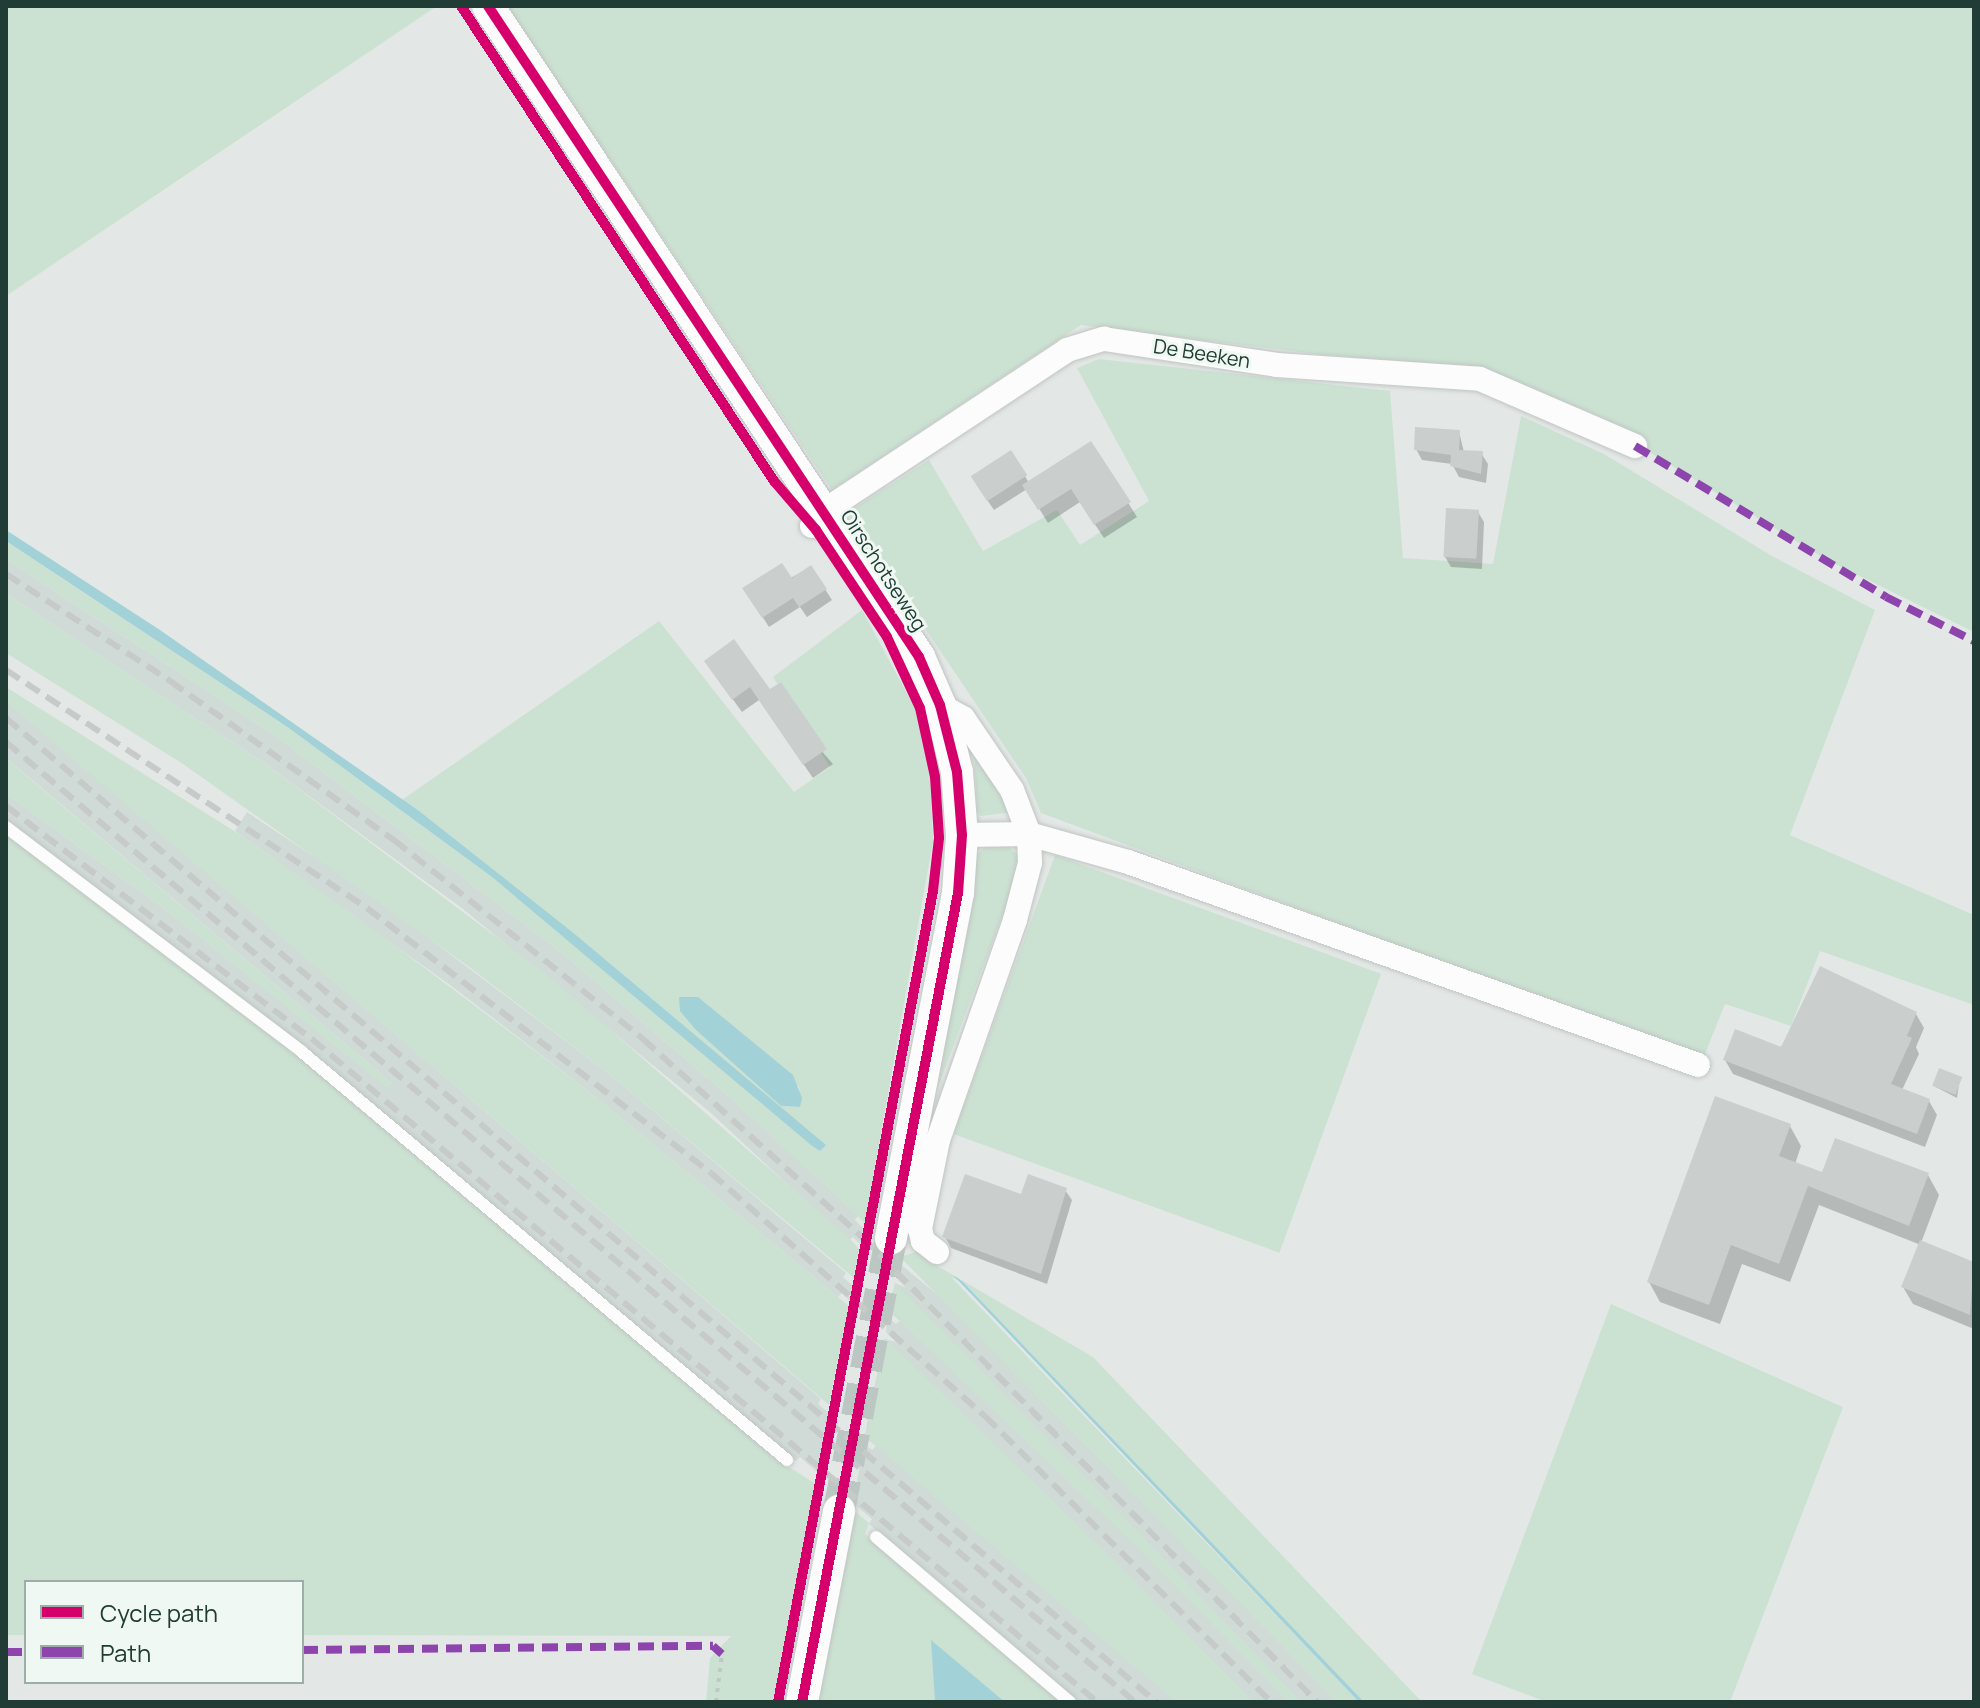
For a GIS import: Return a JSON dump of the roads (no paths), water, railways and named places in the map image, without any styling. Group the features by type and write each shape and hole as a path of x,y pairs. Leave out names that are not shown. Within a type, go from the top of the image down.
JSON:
{"street":[{"name":"Oirschotseweg","path":"488,6 818,519 919,657 940,705 957,772 962,835 958,893 891,1239"},
{"name":"De Beeken","path":"818,519 1067,350 1104,339 1277,365 1480,379 1635,446"},
{"path":"937,1252 921,1235 932,1167 950,1099 1021,901 1030,863 1029,834 1012,790 963,718 940,705"},
{"path":"962,835 1029,834 1128,862 1698,1065"},
{"path":"802,1702 839,1511"}],"lane":[{"path":"6,827 302,1052 787,1460"},
{"path":"876,1537 1070,1702"}],"water":[{"path":"6,530 160,630 419,811 576,935 826,1145 820,1151 811,1145 492,877 286,726 6,541"},
{"path":"679,997 698,997 793,1075 802,1098 800,1107 781,1106 696,1030 680,1011"},
{"path":"953,1275 963,1282 1364,1702 1359,1702"},
{"path":"931,1640 1005,1702 935,1702"}],"tunnel":[{"path":"839,1511 891,1239"}],"railway":[{"path":"6,574 170,681 394,840 643,1039 862,1237 1317,1702"},
{"path":"6,670 367,908 711,1173 985,1416 1271,1702"},
{"path":"6,718 1156,1702"},
{"path":"6,742 1135,1702"},
{"path":"6,806 312,1039 1097,1702"}]}
